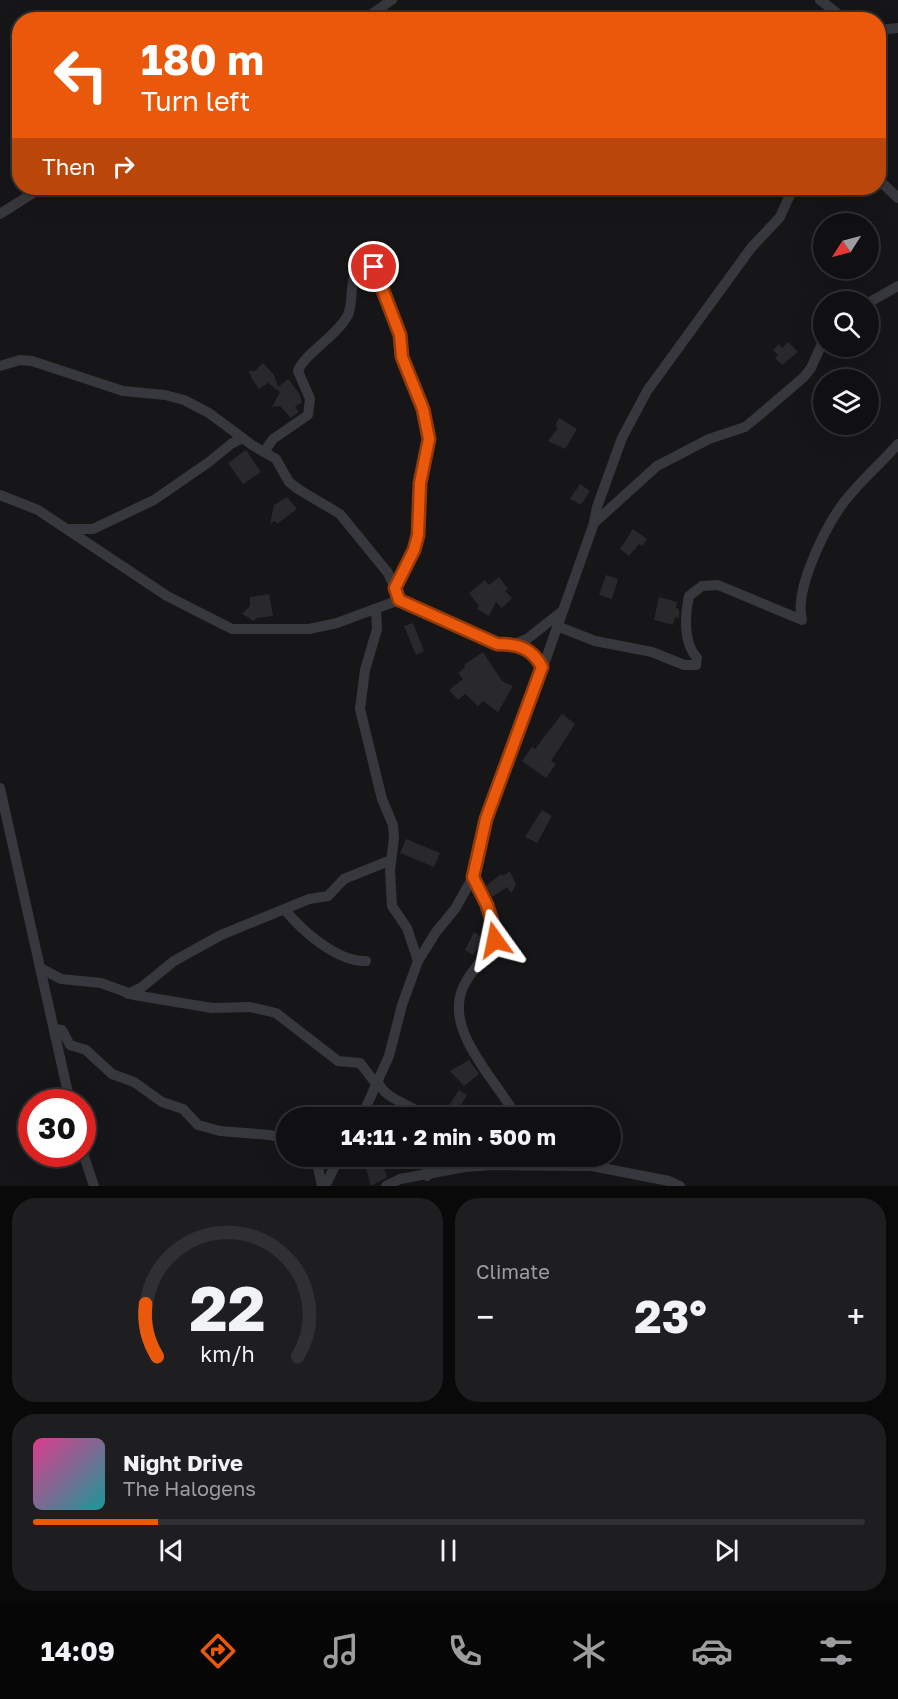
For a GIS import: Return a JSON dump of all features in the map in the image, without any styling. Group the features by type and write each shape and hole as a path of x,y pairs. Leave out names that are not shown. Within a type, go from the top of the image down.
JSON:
{"street":[{"path":"375,12 392,0"},
{"path":"820,0 836,12"},
{"path":"886,187 898,198"},
{"path":"0,214 30,195"},
{"path":"366,1107 390,1056 402,1005 418,961 472,891 486,819 594,523 597,507 622,438 647,391 751,248 780,217 790,195"},
{"path":"264,452 273,439 308,415 310,399 298,371 301,363 321,347 345,320 353,299 352,278 357,270 365,265 374,267 398,326 402,357 423,409 429,439 420,483 418,535 414,550 395,588"},
{"path":"879,297 898,286"},
{"path":"594,523 657,466 709,439 745,427 804,377 816,357"},
{"path":"0,366 20,360 32,361 123,392 165,395 184,400 209,412 242,438 276,459 289,482 340,514 388,573 399,600"},
{"path":"65,528 93,529 154,500 242,438"},
{"path":"557,626 594,641 652,652 684,664 696,665 697,658 692,653 686,630 686,606 688,596 702,586 718,585 734,590 747,599 802,620 799,610 802,591 838,510 870,472 898,444"},
{"path":"0,495 38,510 167,596 232,629 309,628 337,623 399,600 497,644 514,644 527,639 562,611"},
{"path":"376,609 377,629 365,670 360,709 382,799 393,825 392,906 407,927 418,961"},
{"path":"514,644 536,656 542,667"},
{"path":"0,788 67,1089"},
{"path":"128,994 201,946 309,899 328,896 344,879 391,860"},
{"path":"472,891 487,905 496,936 468,976 460,993 462,1024 480,1066 506,1096 512,1107"},
{"path":"285,910 297,925 331,948 337,956 354,961 366,961"},
{"path":"42,969 61,979 101,983 128,994 212,1008 265,1009 276,1013 338,1061 360,1063 385,1094 411,1107"},
{"path":"46,990 61,979"},
{"path":"54,1029 62,1030 69,1045 86,1050 112,1074 134,1082 162,1102 183,1109 198,1125 220,1131 276,1136"},
{"path":"371,1098 385,1094"},
{"path":"88,1167 94,1186"},
{"path":"318,1167 323,1186"},
{"path":"323,1186 333,1167"},
{"path":"426,1176 427,1167"},
{"path":"386,1186 399,1179 426,1176 465,1167"},
{"path":"596,1167 669,1181 680,1186"}],"building":[{"path":"788,342 798,352 782,365 775,358 778,355 773,350 779,344 782,348"},
{"path":"263,363 274,375 278,387 288,379 299,393 302,402 295,407 299,412 291,418 280,406 272,407 280,392 268,383 259,389 252,379 249,371 255,371"},
{"path":"559,418 577,429 565,449 548,441 558,428 555,426"},
{"path":"246,450 261,472 243,484 228,463"},
{"path":"580,484 590,491 581,505 570,499"},
{"path":"287,497 297,509 277,524 275,521 270,524 274,505"},
{"path":"633,529 647,539 642,546 639,544 629,556 620,549"},
{"path":"606,575 618,579 612,599 599,595"},
{"path":"499,577 508,589 505,591 512,598 502,608 496,602 489,616 477,609 479,606 469,593 485,580 489,585"},
{"path":"269,594 273,616 256,618 254,621 242,614 250,606 250,597"},
{"path":"659,597 677,602 679,618 675,617 673,625 654,620"},
{"path":"413,623 424,651 416,655 404,626"},
{"path":"483,652 502,681 513,686 498,712 483,701 478,706 465,694 458,700 449,690 463,679 458,673 465,667 464,665"},
{"path":"562,714 575,724 551,761 556,764 546,778 522,761 532,747 535,749"},
{"path":"542,810 552,816 537,843 525,837"},
{"path":"406,839 440,853 434,867 400,853"},
{"path":"510,871 516,885 511,893 507,887 492,897 486,886 501,874 503,876"},
{"path":"474,932 484,939 473,955 465,950"},
{"path":"469,1060 479,1074 464,1086 450,1071"},
{"path":"459,1090 467,1095 460,1107 448,1107"},
{"path":"366,1167 384,1167 387,1177 371,1186"}],"route":[{"path":"374,267 389,300 400,335 402,357 411,386 423,409 429,439 420,483 421,506 418,535 414,550 395,588 399,600 497,644 514,644 526,648 536,656 542,667 486,819 473,877 478,892 483,896 487,905 495,931 495,940"}]}
